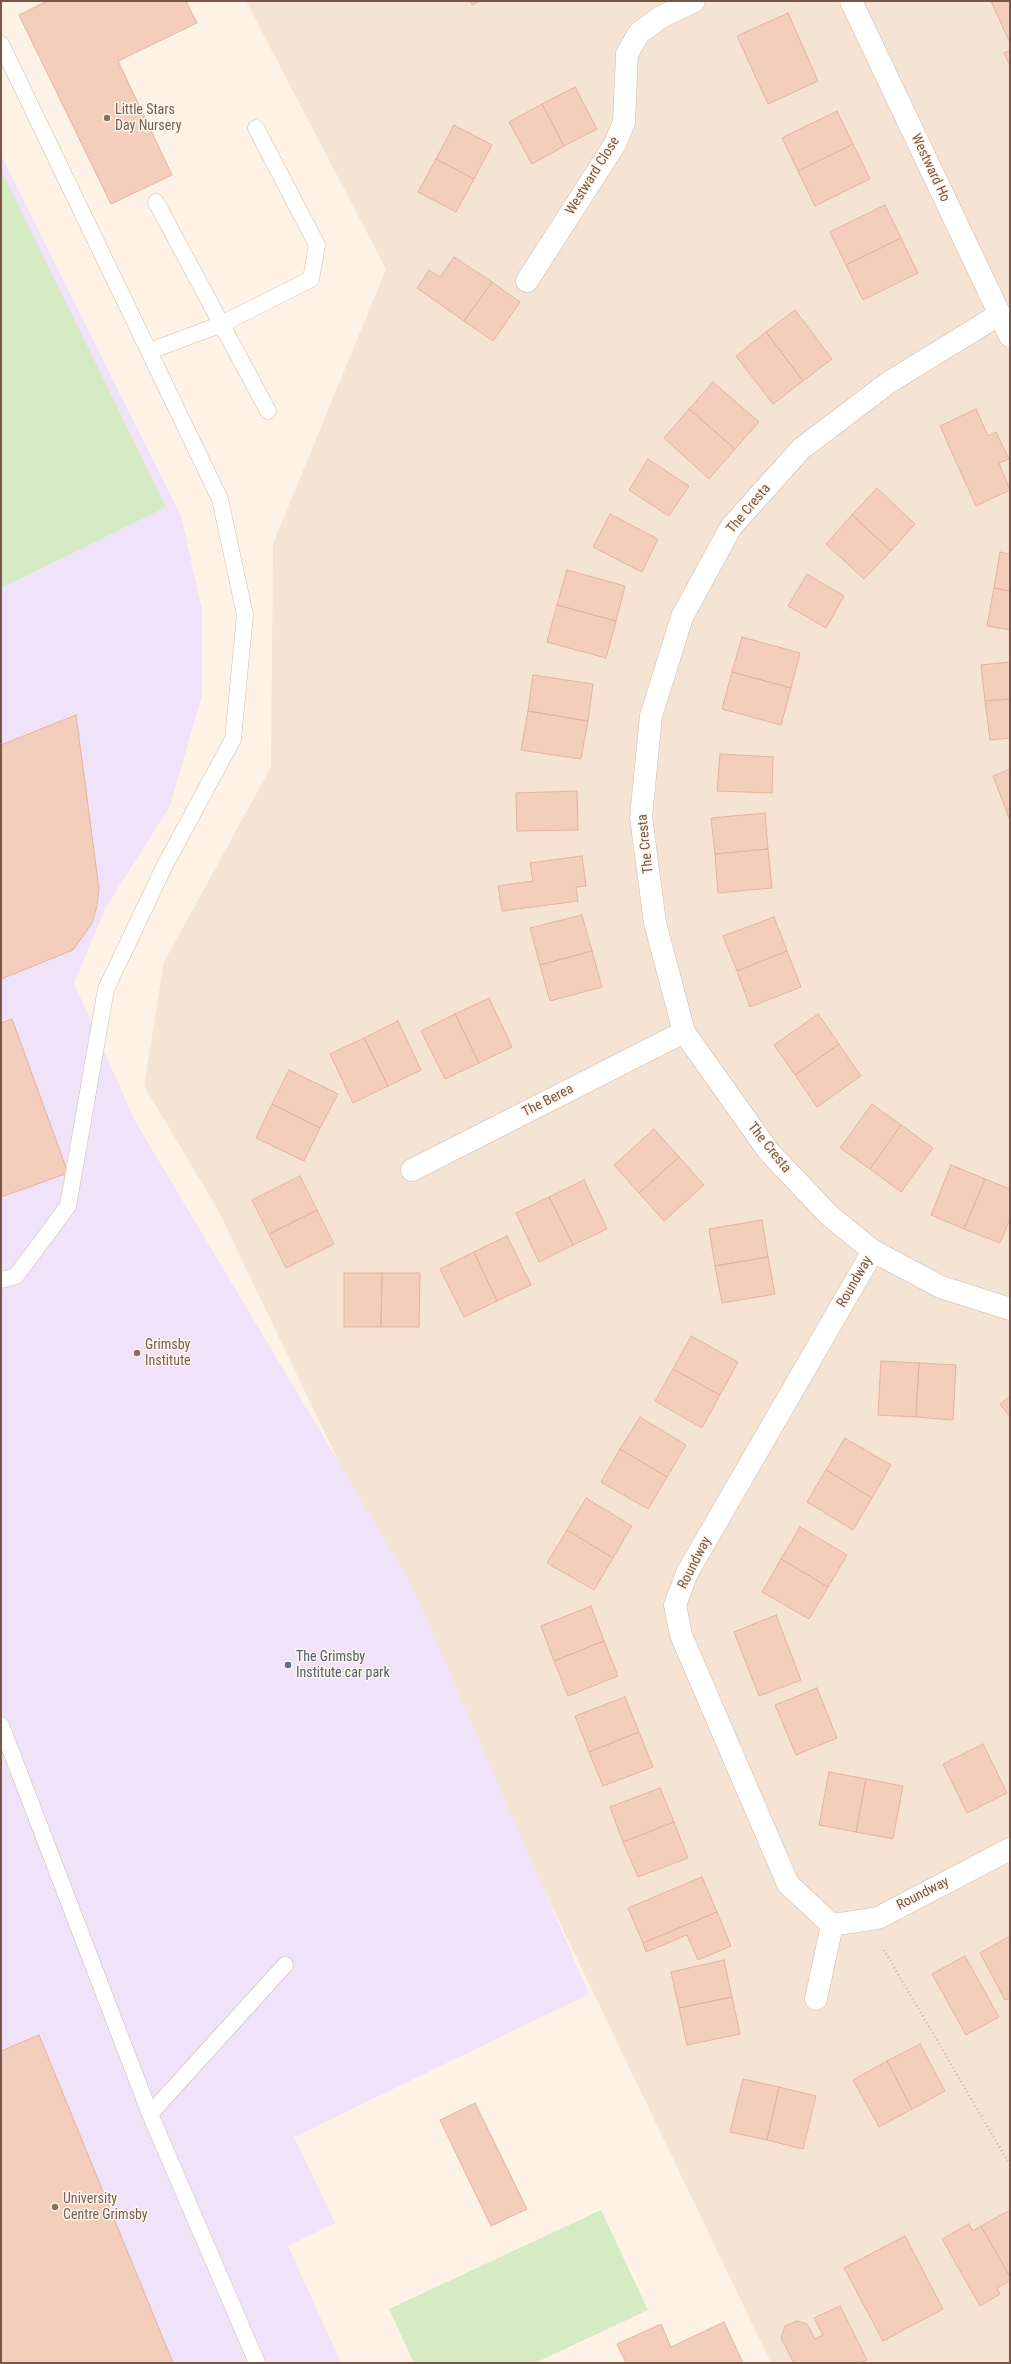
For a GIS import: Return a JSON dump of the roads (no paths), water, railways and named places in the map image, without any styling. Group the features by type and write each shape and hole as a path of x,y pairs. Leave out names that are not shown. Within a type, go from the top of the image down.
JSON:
{"street":[{"name":"Westward Close","path":"527,281 615,144 624,122 627,54 639,32 661,17 694,1"},
{"name":"Westward Ho","path":"851,1 1010,336"},
{"name":"The Cresta","path":"1000,314 888,383 801,449 731,527 682,617 651,716 641,817 655,924 684,1032 769,1152 830,1216 873,1250 941,1287 1010,1309"},
{"name":"The Berea","path":"412,1170 684,1032"},
{"name":"Roundway","path":"873,1250 687,1573 675,1605 681,1635 788,1884 832,1925 878,1918 1010,1849"},
{"path":"816,1999 832,1925"}],"lane":[{"path":"1,44 220,499 245,616 233,739 165,865 106,989 68,1206 16,1276 1,1280"},
{"path":"150,351 222,324 311,279 317,245 256,128"},
{"path":"156,202 268,411"},
{"path":"1,1725 150,2114 256,2363"},
{"path":"150,2114 285,1965"}],"place":[{"name":"Little Stars Day Nursery","path":"107,118"},
{"name":"Grimsby Institute","path":"137,1353"},
{"name":"The Grimsby Institute car park","path":"288,1665"},
{"name":"University Centre Grimsby","path":"55,2207"}]}
